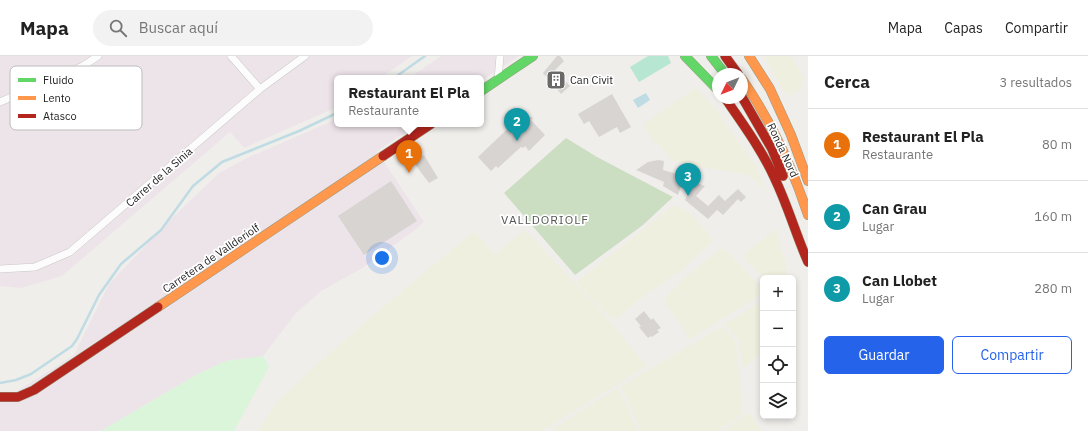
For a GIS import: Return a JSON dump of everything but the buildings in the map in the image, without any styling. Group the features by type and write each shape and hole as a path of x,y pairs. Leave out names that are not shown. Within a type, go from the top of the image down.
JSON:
{"main road":[{"path":"484,89 533,56"},
{"path":"685,56 712,84"},
{"path":"711,56 720,68"},
{"path":"725,56 734,68"},
{"path":"749,56 770,89 791,135 808,181"},
{"name":"Ronda Nord","path":"748,88 767,118 785,152 808,215"},
{"path":"729,104 771,168 808,262"},
{"name":"Ronda Nord","path":"746,104 772,149 790,193 803,234 808,262"},
{"name":"Carretera de Vallderiolf","path":"0,397 18,397 34,390 427,127"}],"street":[{"path":"83,66 98,56"},
{"path":"231,56 260,89"},
{"name":"Carrer de la Sinia","path":"0,269 35,267 70,252 260,89 305,56"},
{"path":"498,80 500,56"},
{"path":"0,102 10,98"}],"shaded area":[{"path":"0,56 412,56 384,75 334,75 334,108 244,148 230,132 62,276 21,288 0,286"},
{"path":"441,56 519,56 484,79 484,75 413,75"},
{"path":"334,120 334,127 413,127 377,151 424,222 361,269 321,291 296,313 263,356 226,361 196,375 101,431 0,431 0,402 74,355 109,284 168,222 219,173 247,158"}],"green space":[{"path":"648,56 668,56 671,63 639,82 630,67"},
{"path":"764,56 791,56 804,78 800,90 789,96 783,90"},
{"path":"696,88 716,109 725,124 754,163 767,193 756,181 745,174 673,161 659,145 654,143 644,127 647,121"},
{"path":"566,138 597,157 673,197 643,225 575,275 504,193"},
{"path":"675,205 688,212 699,222 713,241 682,270 646,294 621,315 615,319 611,318 576,282"},
{"path":"776,229 786,264 787,275 761,275 745,260 744,257 745,253"},
{"path":"525,230 593,302 647,366 542,431 258,431 275,404 313,368 474,231 495,254"},
{"path":"720,249 724,249 760,286 760,294 755,299 690,340 665,302 666,297 682,280"},
{"path":"760,302 760,355 742,368 739,341 731,330 723,325"},
{"path":"721,327 729,333 736,343 742,402 741,414 717,431 641,431 621,386"},
{"path":"263,356 269,367 234,431 101,431 196,375 226,361"},
{"path":"618,388 638,431 550,431 590,405"},
{"path":"749,412 761,431 724,431"}],"water":[{"path":"646,93 650,100 638,108 633,100"}],"waterway":[{"path":"398,75 425,56"},
{"path":"0,383 16,380 31,374 72,346 99,295 121,264 161,230 193,186 222,162 299,131 334,114"}],"traffic: fast":[{"path":"484,89 533,56"},
{"path":"685,56 712,84"},
{"path":"711,56 720,68"}],"traffic: slow":[{"path":"749,56 770,89 791,135 808,181"},
{"path":"748,88 780,144 808,215"},
{"path":"158,307 383,156"}],"traffic: jam":[{"path":"725,56 734,68"},
{"path":"729,104 752,137 770,168 780,189 808,262"},
{"path":"746,104 772,149 783,176"},
{"path":"383,156 426,127"},
{"path":"0,397 18,397 34,390 158,307"}],"place":[{"name":"Can Civit","path":"556,80"},
{"name":"Can Grau","path":"517,141"},
{"name":"Restaurant El Pla","path":"409,173"},
{"name":"Can Llobet","path":"688,196"}],"district":[{"name":"VALLDORIOLF","path":"545,220"}]}
